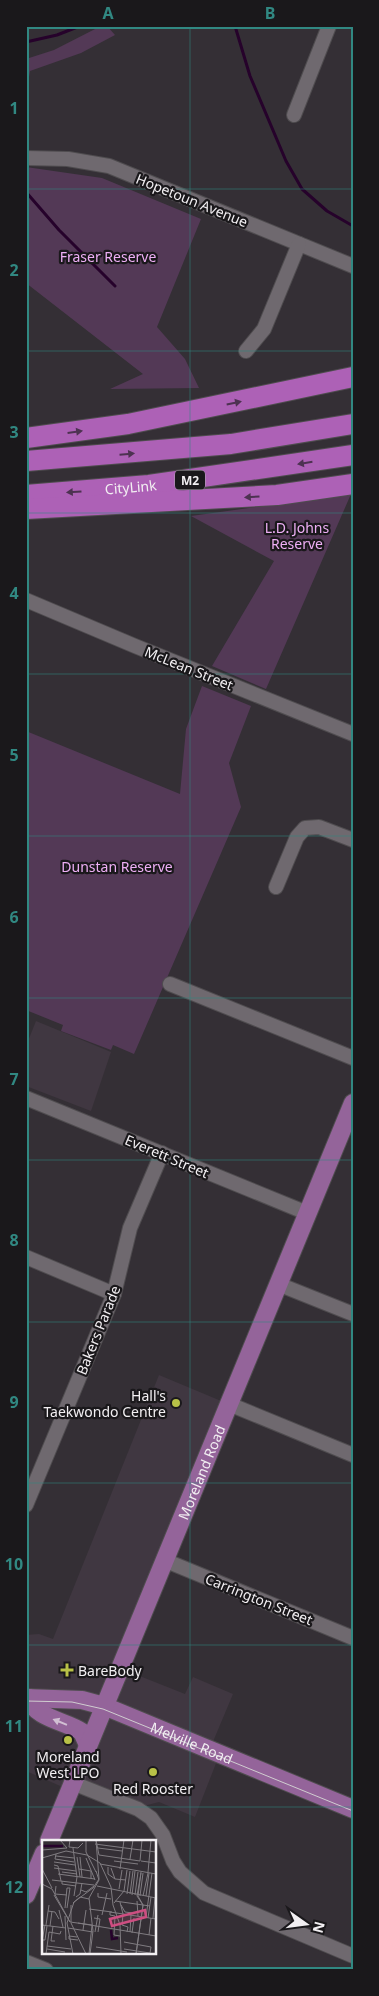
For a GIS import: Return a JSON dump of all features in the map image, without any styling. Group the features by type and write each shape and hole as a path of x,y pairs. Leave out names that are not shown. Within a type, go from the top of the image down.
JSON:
{"highway":[{"path":"26,438 128,424 353,377"},
{"path":"26,461 58,460 231,444 353,424"},
{"name":"CityLink","path":"26,495 149,485 353,455"},
{"path":"26,509 267,496 353,484"}],"main road":[{"name":"Moreland Road","path":"49,1840 353,1103"},
{"name":"Melville Road","path":"28,1698 82,1700 104,1706 353,1809"},
{"path":"28,1698 46,1716 82,1732 88,1745"},
{"path":"26,1895 42,1858"}],"street":[{"path":"294,115 329,26"},
{"name":"Hopetoun Avenue","path":"26,158 68,159 109,166 353,266"},
{"path":"246,351 264,330 299,244"},
{"name":"McLean Street","path":"26,600 134,646 353,734"},
{"path":"276,887 297,837 305,828 319,826 353,840"},
{"path":"170,984 353,1058"},
{"name":"Everett Street","path":"26,1098 307,1213"},
{"name":"Bakers Parade","path":"26,1505 114,1294 130,1228 162,1153"},
{"path":"26,1257 114,1294"},
{"path":"278,1284 353,1314"},
{"path":"229,1404 353,1455"},
{"name":"Carrington Street","path":"164,1560 353,1638"},
{"path":"73,1783 138,1810 152,1818 163,1835 173,1861 180,1872 204,1893 353,1956"},
{"path":"26,1962 46,1970"}],"shaded area":[{"path":"36,1021 111,1052 91,1111 26,1086 26,1046"},
{"path":"159,1375 226,1403 117,1667 185,1694 193,1677 233,1694 212,1744 222,1748 195,1817 159,1802 132,1809 90,1792 74,1792 26,1771 26,1635 39,1634 53,1639"}],"green space":[{"path":"101,26 107,26 115,35 81,53 30,71 26,95 26,59 54,50"},
{"name":"Fraser Reserve","path":"26,167 102,178 201,219 157,327 185,359 199,388 110,389 143,374 26,283"},
{"name":"L.D. Johns Reserve","path":"351,494 266,689 212,666 274,561 191,516"},
{"name":"Dunstan Reserve","path":"202,686 251,706 229,763 241,807 134,1054 113,1045 111,1050 61,1031 63,1025 26,1010 26,731 180,794 186,729"}],"waterway":[{"path":"26,42 57,35 80,26"},
{"path":"235,26 250,76 286,161 302,189 327,211 353,226"},
{"path":"26,192 59,230 115,286"}],"tram line":[{"path":"26,1701 72,1702 103,1709 353,1811"}],"place":[{"name":"Hall's Taekwondo Centre","path":"176,1403"},
{"name":"BareBody","path":"67,1670"},
{"name":"Moreland West LPO","path":"68,1740"},
{"name":"Red Rooster","path":"153,1772"}]}
